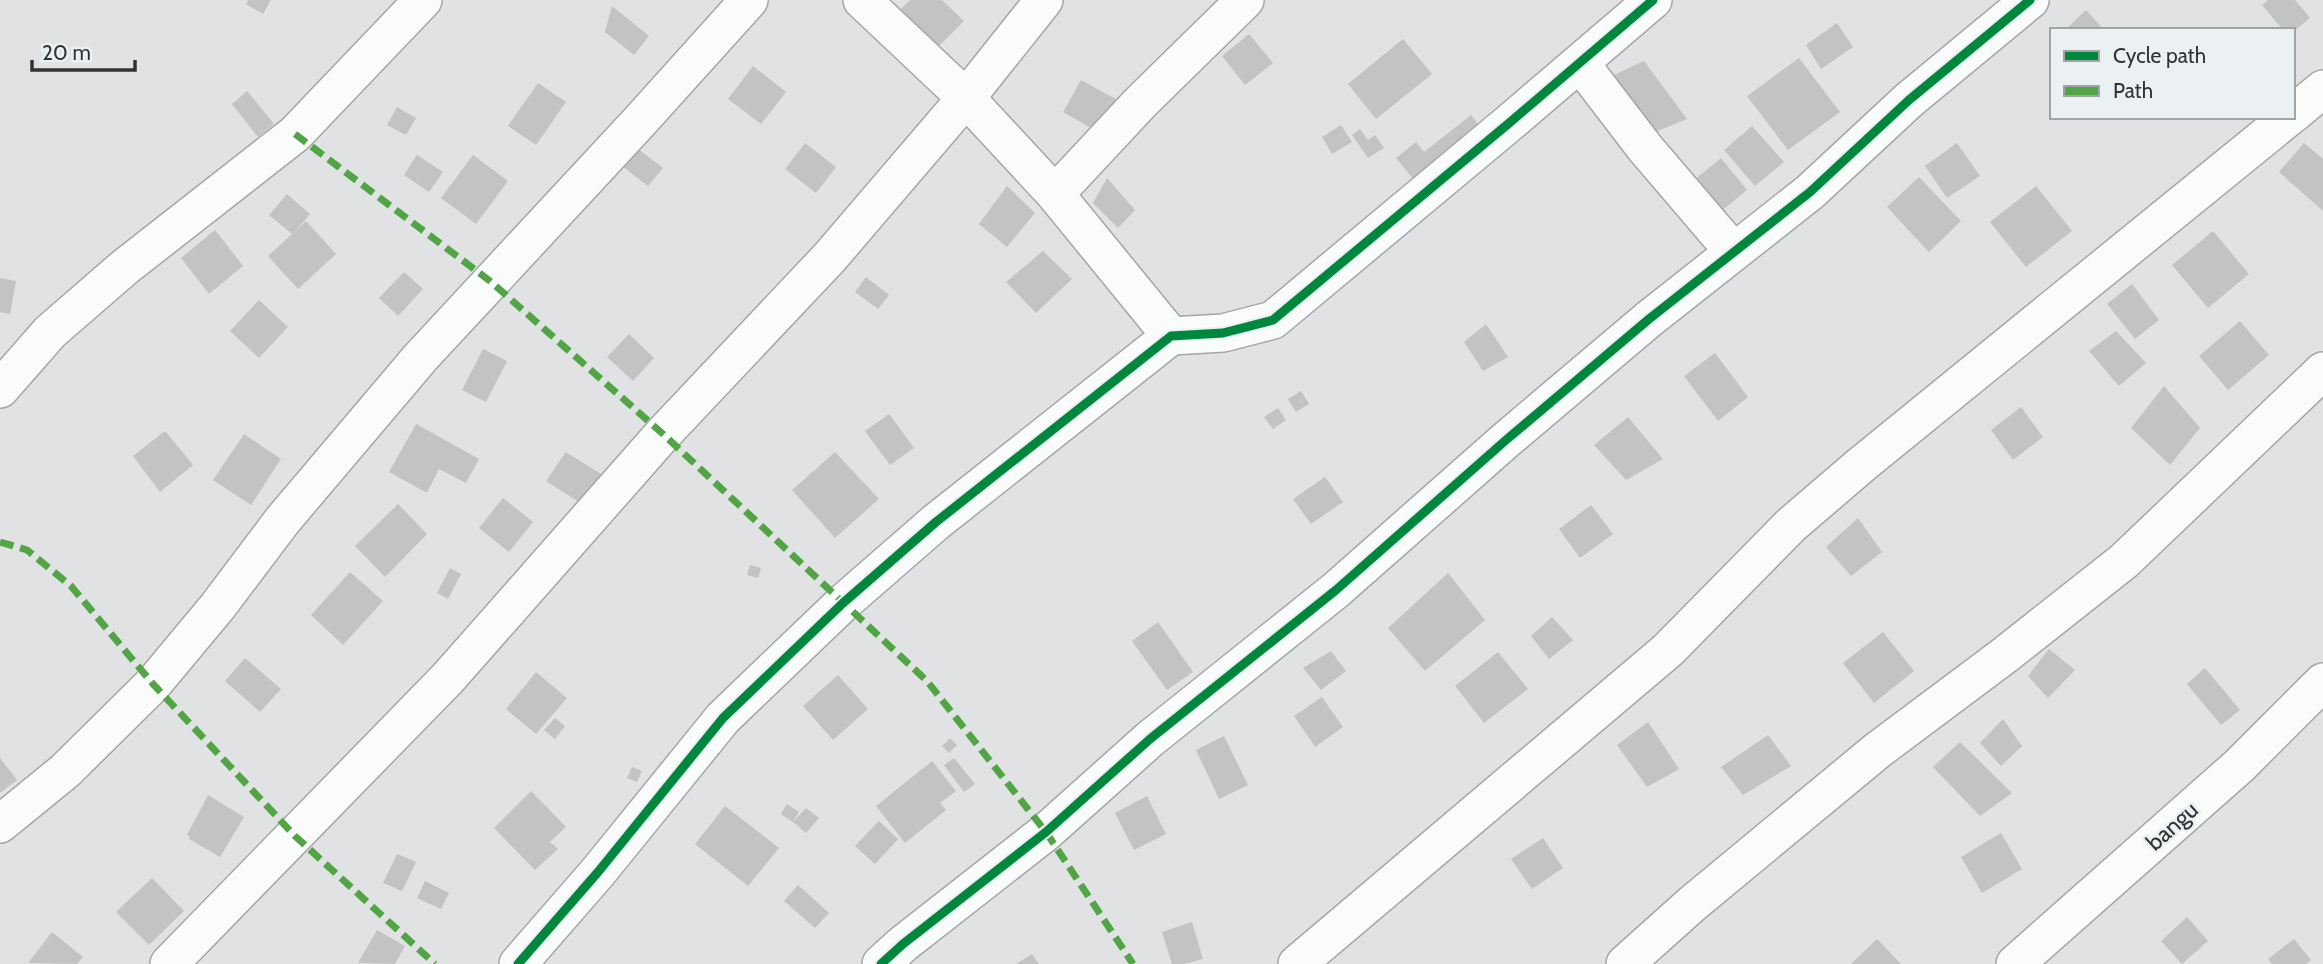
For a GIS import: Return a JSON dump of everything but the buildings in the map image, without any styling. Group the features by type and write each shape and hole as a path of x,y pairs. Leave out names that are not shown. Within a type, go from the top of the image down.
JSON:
{"street":[{"path":"0,389 50,332 116,275 296,134 423,0"},
{"path":"0,824 65,771 153,684 218,606 282,522 420,358 749,0"},
{"path":"862,0 966,99 1055,194 1171,336"},
{"path":"169,964 449,678 663,434 830,257 966,99 1044,0"},
{"path":"1055,194 1140,103 1245,0"},
{"path":"518,964 598,872 723,718 843,603 936,522 1171,336 1223,333 1273,320 1653,0"},
{"path":"881,964 1046,832 1150,738 1336,590 1506,440 1733,251 1810,192 1909,100 2030,0"},
{"path":"1580,63 1645,148 1733,251"},
{"path":"2295,112 2323,89"},
{"path":"1297,964 1668,650 1791,525 1861,465 2287,119"},
{"path":"1625,964 1692,904 1878,750 2124,561 2323,371"},
{"name":"bangu","path":"2015,964 2239,766 2323,682"}],"marked path":[{"path":"295,134 490,281 663,434 927,681 1046,832 1133,964"},
{"path":"0,542 27,550 71,586 153,684 295,836 435,964"}],"cycle path":[{"path":"518,964 598,872 723,718 843,603 936,522 1171,336 1223,333 1273,320 1653,0"},
{"path":"881,964 1046,832 1150,739 1336,590 1506,440 1649,319 1810,192 1909,100 2030,0"}]}
